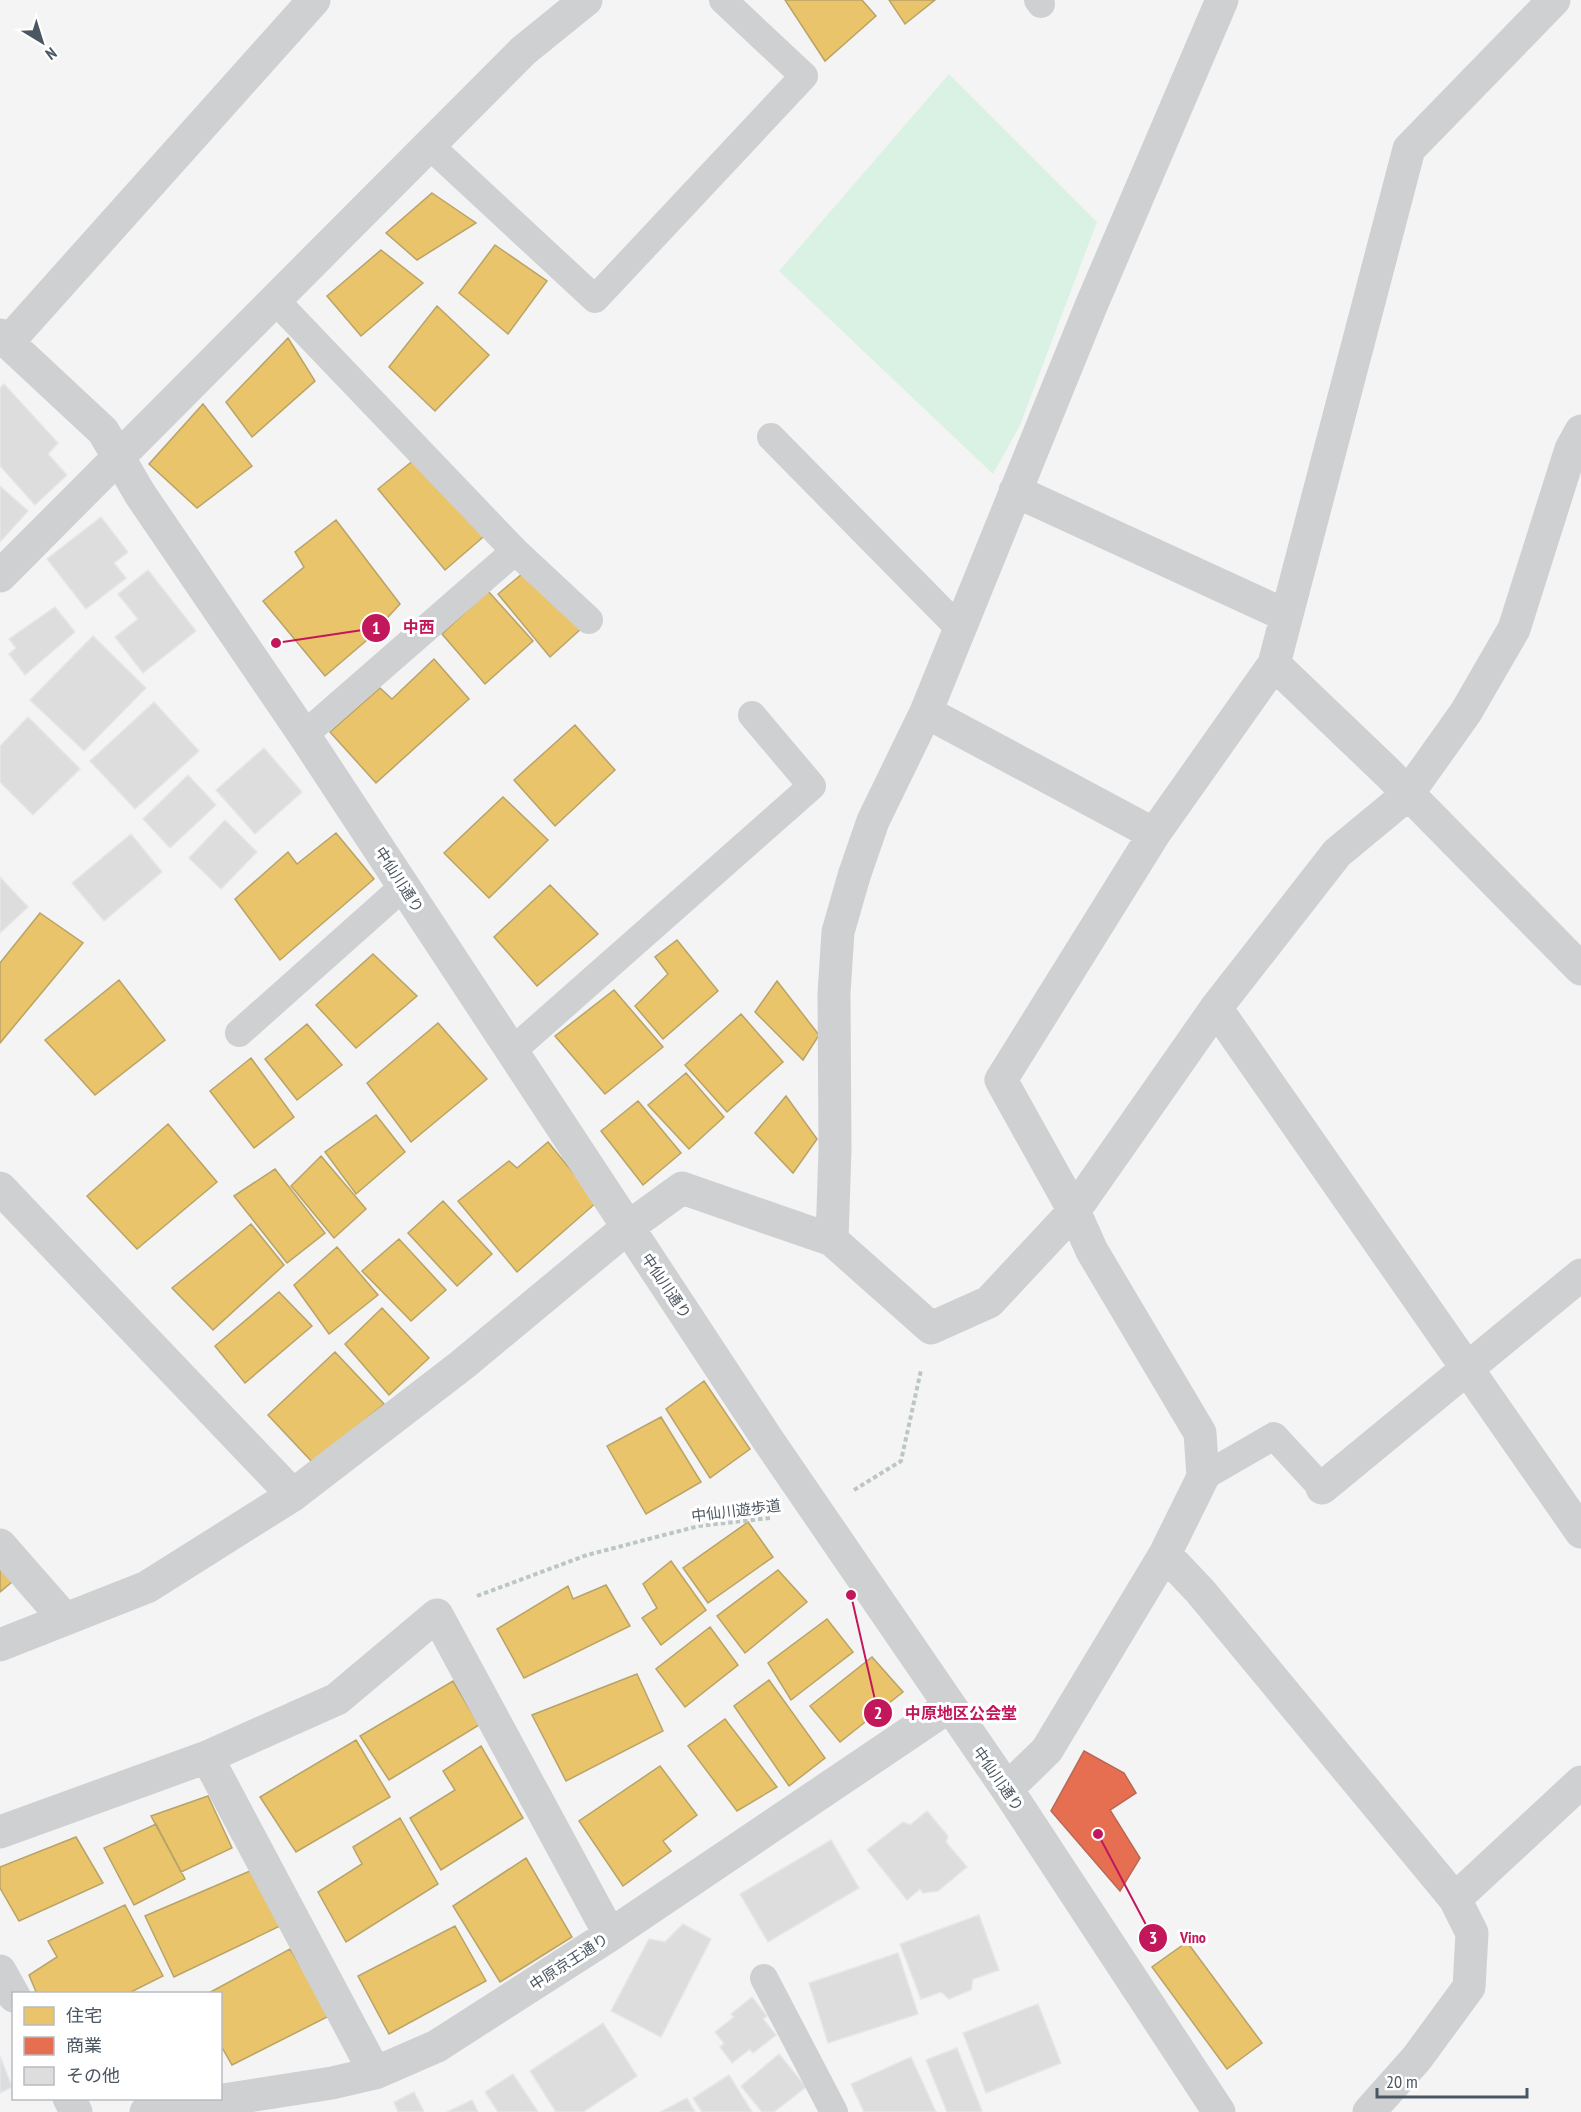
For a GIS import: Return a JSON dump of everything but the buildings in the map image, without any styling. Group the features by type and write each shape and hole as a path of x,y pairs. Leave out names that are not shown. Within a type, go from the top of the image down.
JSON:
{"street":[{"path":"4,339 314,0"},
{"path":"0,576 523,51 585,0"},
{"path":"832,1240 836,1149 834,993 838,932 873,821 926,712 1015,491 1222,0"},
{"path":"1007,1789 1047,1750 1165,1554 1203,1477 1200,1433 1092,1251 1074,1210 1001,1080 1154,834 1274,664 1409,149 1554,0"},
{"name":"中仙川通り","path":"4,339 103,431 140,494 304,735 627,1228 948,1707 1007,1789 1219,2112"},
{"path":"0,1645 63,1618 147,1587 293,1495 462,1365 627,1228 682,1188 832,1240 931,1328 988,1302 1074,1210 1216,1008 1337,853 1407,795 1466,712 1514,629 1578,447"},
{"path":"1015,491 1285,615"},
{"path":"1274,664 1581,969"},
{"path":"926,712 1154,834"},
{"path":"1216,1008 1581,1532"},
{"path":"0,1188 293,1495"},
{"path":"1322,1488 1581,1275"},
{"path":"0,1545 63,1618"},
{"path":"1165,1554 1200,1591 1455,1899 1472,1933 1469,1987 1417,2058 1369,2112"},
{"path":"0,1832 207,1757 337,1699 437,1615 610,1935"},
{"name":"中原京王通り","path":"146,2112 332,2083 375,2073 437,2046 610,1935 948,1707"},
{"path":"207,1757 375,2073"},
{"path":"1455,1899 1581,1782"},
{"path":"0,1971 12,1992"}],"lane":[{"path":"429,145 595,298 804,76 723,0"},
{"path":"275,300 514,550 589,620"},
{"path":"771,437 960,629"},
{"path":"304,735 514,550"},
{"path":"512,1051 812,786 752,714"},
{"path":"239,1033 403,887"},
{"path":"1203,1477 1274,1436 1322,1488"},
{"path":"764,1978 832,2112"}],"path":[{"name":"中仙川遊歩道","path":"437,1615 470,1599 587,1555 699,1526 819,1512 902,1461 931,1328"}],"green space":[{"path":"949,74 1097,222 1020,425 993,474 779,271"}],"place":[{"name":"中西","path":"276,643"},
{"name":"中原地区公会堂","path":"851,1595"},
{"name":"Vino","path":"1098,1834"}]}
